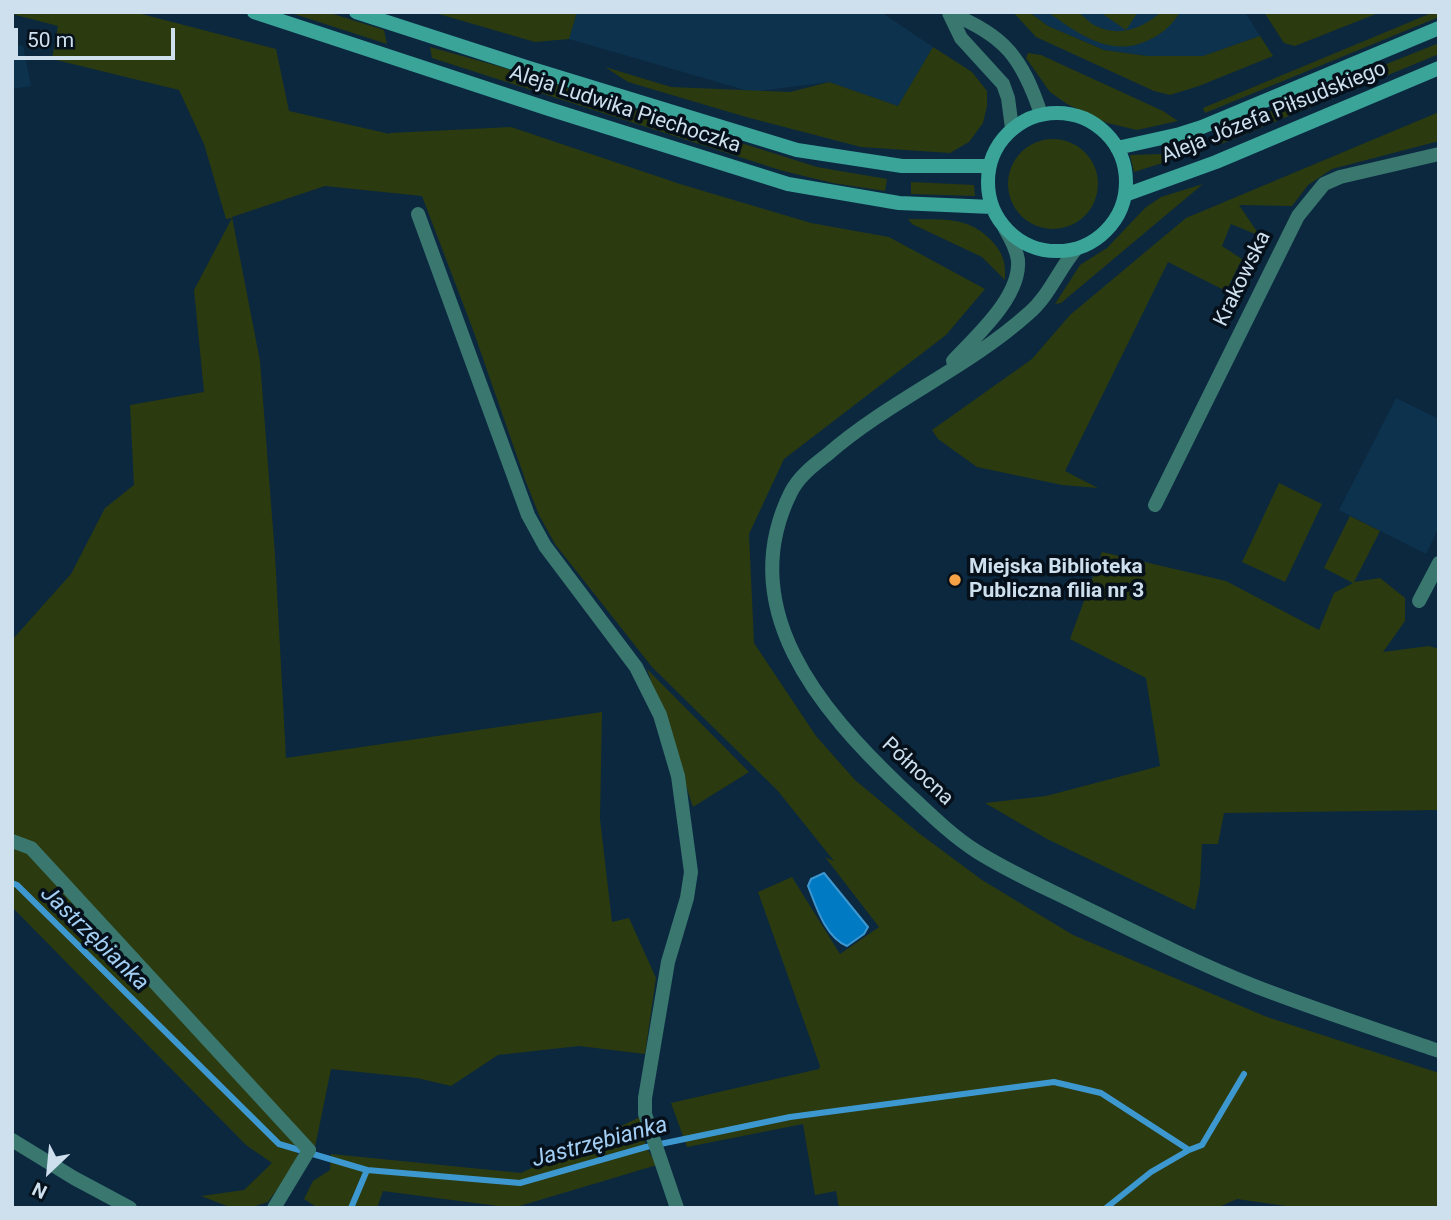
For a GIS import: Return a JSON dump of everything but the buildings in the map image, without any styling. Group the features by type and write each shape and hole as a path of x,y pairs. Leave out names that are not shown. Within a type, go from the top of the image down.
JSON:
{"main road":[{"name":"Aleja Ludwika Piechoczka","path":"254,12 788,184 899,203 992,207"},
{"name":"Aleja Ludwika Piechoczka","path":"356,12 797,150 902,166 989,166"},
{"name":"Aleja Józefa Piłsudskiego","path":"1117,148 1202,127 1439,28"},
{"name":"Aleja Józefa Piłsudskiego","path":"1125,195 1216,162 1439,68"},
{"path":"1041,114 1076,115 1092,122 1117,148 1125,171 1125,195 1113,223 1090,243 1076,249 1038,249 1020,241 1005,229 992,207 987,187 989,166 998,145 1012,128 1041,114"}],"street":[{"path":"948,12 979,24 1010,50 1031,84 1041,114"},
{"path":"948,12 961,38 1003,84 1012,128"},
{"name":"Krakowska","path":"1155,505 1298,216 1314,195 1324,184 1340,177 1439,154"},
{"path":"418,214 528,515 551,554 636,667 660,715 678,776 691,872 687,898 668,962 645,1098 645,1114 677,1208"},
{"path":"938,378 991,319 1012,288 1018,272 1018,260 1015,246 1005,229"},
{"name":"Północna","path":"1076,249 1062,265 1039,304 999,337 855,430 803,475 792,491 778,526 772,563 771,583 784,633 802,671 822,703 863,750 930,814 974,850 1116,923 1238,979 1439,1051"},
{"path":"1419,601 1439,563"},
{"path":"12,841 31,848 309,1150 274,1208"},
{"path":"12,1140 130,1208"}],"shaded area":[{"path":"577,12 881,12 933,47 898,106 829,82 752,92 569,39"},
{"path":"1030,12 1245,12 1260,36 1203,56 1147,56 1104,50 1048,26"},
{"path":"12,44 23,46 31,86 12,89"},
{"path":"1396,398 1439,419 1439,527 1426,554 1339,510"}],"green space":[{"path":"12,12 134,12 276,49 289,111 390,134 511,127 680,184 811,223 889,237 985,289 946,335 784,459 749,534 754,643 816,736 855,780 920,834 982,880 1073,935 1267,1017 1439,1073 1439,1208 1299,1208 1237,1199 1217,1208 839,1208 836,1191 815,1195 803,1124 687,1147 671,1103 819,1069 820,1066 758,892 792,877 840,954 879,927 825,857 834,861 778,791 652,667 555,544 539,515 526,482 473,330 422,196 325,186 232,217 260,361 275,555 286,758 602,712 600,819 612,922 629,918 656,978 645,1054 579,1046 498,1055 451,1086 417,1078 331,1069 314,1152 298,1151 296,1163 268,1202 249,1208 232,1208 201,1196 244,1190 272,1163 246,1145 12,907 12,640 71,574 105,508 134,485 130,405 204,392 194,290 232,218 226,219 204,144 179,90 52,59 58,26"},
{"path":"288,12 327,12 384,30 387,44"},
{"path":"432,12 577,12 569,39 535,42"},
{"path":"1013,12 1029,12 1048,26 1104,50 1147,56 1203,56 1260,36 1273,56 1170,95 1154,91 1036,37"},
{"path":"1048,12 1076,12 1103,29 1121,31 1138,27 1161,12 1180,12 1157,36 1138,44 1111,46 1072,29"},
{"path":"1100,12 1138,12 1126,30"},
{"path":"1264,12 1381,12 1295,46 1284,43"},
{"path":"1439,12 1439,17 1205,113 1203,108"},
{"path":"1439,43 1439,54 1216,146 1214,136"},
{"path":"430,47 817,167 887,179 885,191 833,183 783,171 432,58"},
{"path":"933,47 972,72 987,91 983,123 969,142 950,153 861,147 628,82 605,67 671,87 790,92 829,82 898,106"},
{"path":"1028,53 1041,55 1163,111 1178,121 1137,130 1107,123 1067,104 1050,92 1026,58"},
{"path":"1439,112 1439,141 1332,169 1308,185 1292,206 1239,205 1260,236 1231,224 1222,246 1242,259 1226,291 1168,262 1065,471 1098,488 1062,485 977,467 938,439 932,430 1032,359 1070,315 1186,218"},
{"path":"1053,139 1070,143 1085,152 1094,167 1098,184 1094,201 1085,216 1070,225 1053,229 1036,225 1021,216 1012,201 1008,184 1012,167 1021,152 1036,143"},
{"path":"1189,145 1194,153 1134,172 1130,155 1162,154"},
{"path":"911,182 974,185 975,196 911,194"},
{"path":"1203,184 1061,303 1055,304 1080,265 1107,248 1145,208 1161,197"},
{"path":"908,219 953,220 982,232 1001,254 1005,280 982,257 912,224"},
{"path":"1279,483 1322,504 1285,582 1242,562"},
{"path":"1350,516 1380,531 1354,582 1380,578 1405,598 1405,621 1383,652 1429,646 1439,649 1439,810 1224,813 1218,844 1202,844 1200,885 1195,910 1047,839 985,803 1046,796 1160,766 1146,678 1070,639 1102,552 1226,581 1319,630 1334,593 1353,583 1324,568"},
{"path":"647,669 749,772 693,807"},
{"path":"640,1117 646,1147 657,1165 513,1208 383,1191 377,1208 318,1208 304,1199 313,1181 330,1170 331,1154 521,1173"}],"water":[{"path":"824,873 868,927 864,934 847,946 839,942 827,928 808,886 811,879"}],"waterway":[{"name":"Jastrzębianka","path":"12,883 279,1144 367,1170 520,1183 646,1147 790,1117 1054,1082 1101,1093 1189,1150 1202,1145 1244,1074"},
{"path":"1106,1208 1151,1172 1189,1150"},
{"path":"351,1208 367,1170"}],"place":[{"name":"Miejska Biblioteka Publiczna filia nr 3","path":"955,580"}]}
